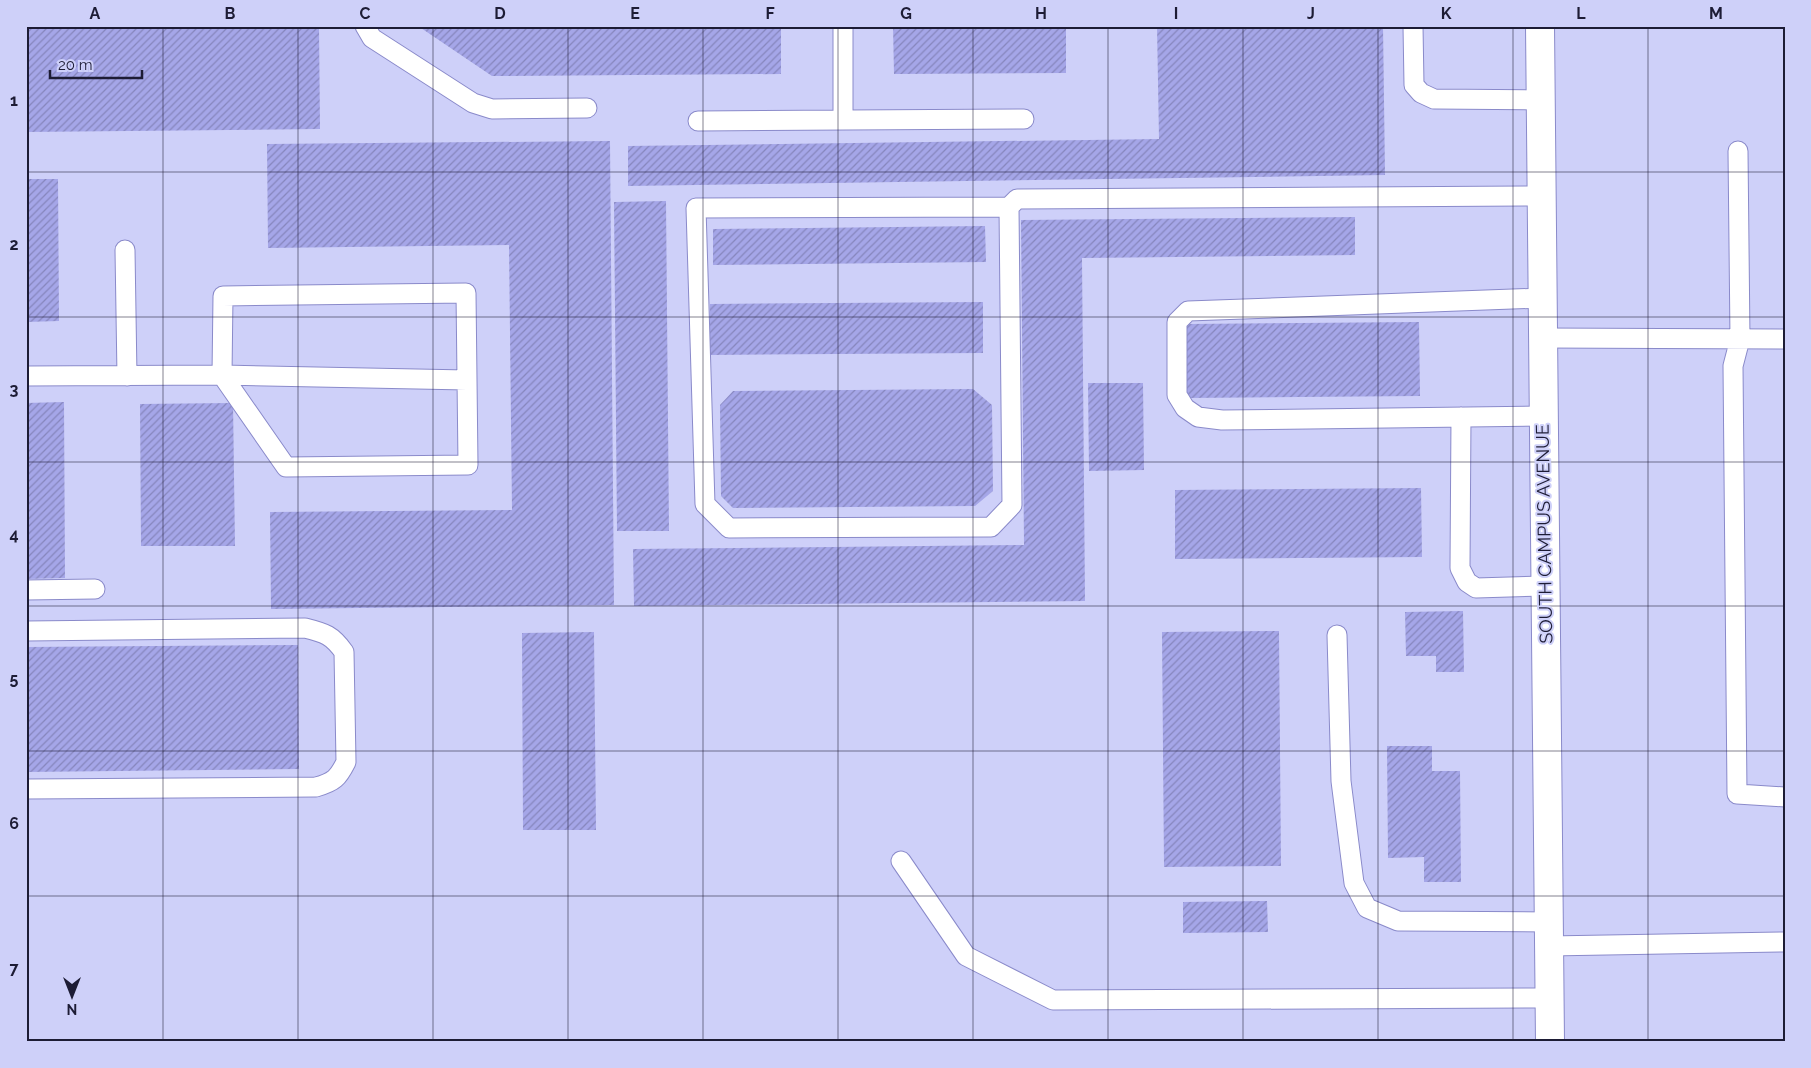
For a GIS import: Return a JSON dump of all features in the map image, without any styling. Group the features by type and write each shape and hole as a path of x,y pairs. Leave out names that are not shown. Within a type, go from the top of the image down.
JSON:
{"street":[{"name":"SOUTH CAMPUS AVENUE","path":"1540,26 1544,586 1550,1042"}],"lane":[{"path":"365,26 372,38 473,103 492,110 587,108"},
{"path":"843,26 843,119"},
{"path":"1413,26 1414,86 1422,93 1434,99 1540,100"},
{"path":"698,121 1024,119"},
{"path":"1738,151 1740,339 1733,366 1737,794 1785,796"},
{"path":"1009,206 1012,505 991,527 729,528 704,504 696,208 1009,206 1017,199 1541,196"},
{"path":"125,250 127,376"},
{"path":"466,293 468,465 286,466 222,375 223,296 466,293"},
{"path":"1542,298 1188,311 1177,322 1177,395 1186,408 1198,418 1222,420 1543,416"},
{"path":"1542,338 1785,339"},
{"path":"26,376 222,375 467,380"},
{"path":"1461,417 1460,568 1467,582 1476,588 1544,586"},
{"path":"26,590 95,589"},
{"path":"26,631 305,628 326,633 335,640 344,652 346,762 339,776 329,784 316,787 26,789"},
{"path":"1337,635 1341,781 1354,883 1367,908 1398,921 1549,934 1785,942"},
{"path":"901,861 966,956 1053,1000 1550,998"}],"building":[{"path":"26,26 319,26 320,129 26,132"},
{"path":"418,26 781,26 781,74 492,76"},
{"path":"893,26 1066,26 1066,73 894,74"},
{"path":"1157,26 1383,26 1385,175 628,186 628,146 1159,139"},
{"path":"610,141 614,605 271,609 270,512 512,510 509,245 268,248 267,144"},
{"path":"26,179 58,179 59,321 26,322"},
{"path":"666,201 669,531 617,531 614,202"},
{"path":"1355,217 1355,255 1082,258 1085,601 634,606 633,549 1024,545 1021,220"},
{"path":"985,226 986,262 713,265 713,229"},
{"path":"983,302 983,353 710,355 710,304"},
{"path":"1419,322 1420,396 1187,398 1186,324"},
{"path":"1088,383 1143,383 1144,470 1089,471"},
{"path":"973,389 992,405 993,491 975,506 733,508 721,496 720,405 733,391"},
{"path":"64,402 65,578 26,579 26,403"},
{"path":"233,403 235,546 141,546 140,404"},
{"path":"1421,488 1422,557 1175,559 1175,490"},
{"path":"1463,611 1464,672 1436,672 1436,656 1406,656 1405,612"},
{"path":"1279,631 1281,866 1164,867 1162,632"},
{"path":"594,632 596,830 523,830 522,633"},
{"path":"298,645 299,769 26,772 26,647"},
{"path":"1387,746 1432,746 1432,771 1460,771 1461,882 1424,882 1424,857 1388,858"},
{"path":"1267,901 1268,932 1183,933 1183,902"}]}
